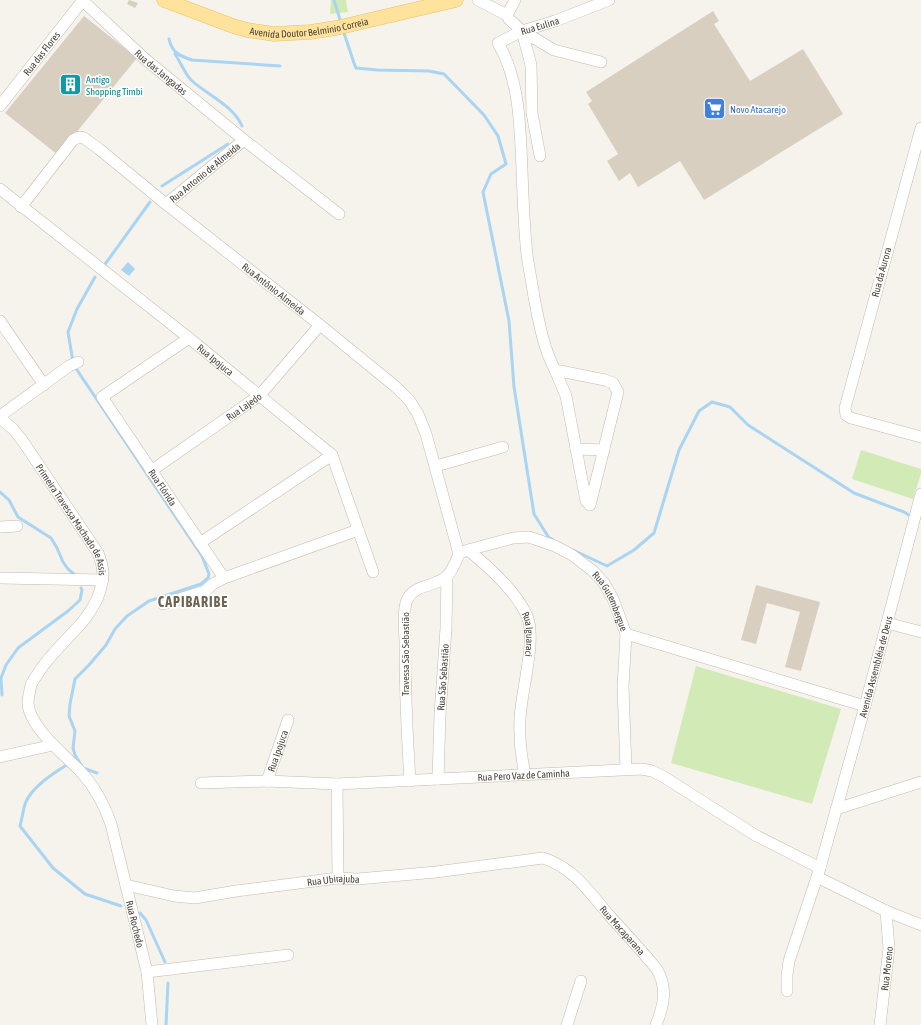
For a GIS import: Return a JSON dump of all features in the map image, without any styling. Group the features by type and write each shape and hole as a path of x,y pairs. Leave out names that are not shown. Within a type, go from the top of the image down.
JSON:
{"main road":[{"name":"Avenida Doutor Belmínio Correia","path":"164,0 233,26 260,33 290,34 342,27 456,0"}],"street":[{"name":"Rua das Flores","path":"0,106 83,0"},
{"name":"Rua das Jangadas","path":"83,0 145,59 244,140 339,214"},
{"name":"Rua Eulina","path":"478,0 507,15 522,32 609,0"},
{"path":"507,15 515,0"},
{"path":"522,32 554,50 601,62"},
{"path":"522,32 531,65 532,119 540,156"},
{"path":"522,32 498,43 505,54 516,95 521,140 527,255 540,328 548,357 566,396 586,501 590,505 618,392 617,388 613,383 605,380 555,370"},
{"name":"Rua da Aurora","path":"921,128 849,388 845,408 848,416 856,420 921,437"},
{"name":"Rua Antônio Almeida","path":"21,207 73,140 79,137 84,138 99,149 166,204 320,325 396,387 409,400 418,414 424,428 463,552"},
{"name":"Rua Antonio de Almeida","path":"166,204 244,140"},
{"name":"Rua Ipojuca","path":"0,189 189,338 332,455"},
{"path":"0,321 44,385"},
{"name":"Rua Lajedo","path":"151,471 260,395 320,325"},
{"name":"Rua Flórida","path":"189,338 102,397 224,578"},
{"path":"0,417 74,364"},
{"name":"Primeira Travessa Machado de Assis","path":"0,417 22,440 98,553 103,566 103,580 97,600 77,630 43,664 31,685 28,704 34,721 53,745 76,767 98,794 111,824"},
{"path":"436,466 502,447"},
{"path":"576,449 604,450"},
{"path":"200,543 332,455 373,572"},
{"name":"Avenida Assembléia de Deus","path":"787,991 789,961 819,872 921,494"},
{"path":"0,527 17,526"},
{"path":"163,604 205,591 212,584 224,578 358,530"},
{"name":"Rua Gutembergue","path":"463,552 503,540 529,537 555,546 584,562 599,577 613,599 626,634 623,687 626,769"},
{"path":"447,576 463,552"},
{"name":"Rua Iguaraci","path":"463,552 492,571 504,583 521,605 527,617 530,628 530,642 520,718 520,739 525,774"},
{"name":"Rua São Sebastião","path":"438,779 440,715 446,628 447,576"},
{"name":"Travessa São Sebastião","path":"410,781 406,712 404,623 406,602 409,596 415,591 447,576"},
{"path":"0,578 103,580"},
{"path":"887,623 921,632"},
{"path":"626,634 865,706"},
{"name":"Rua Ipojuca","path":"267,781 288,720"},
{"path":"0,757 53,745"},
{"name":"Rua Pero Vaz de Caminha","path":"201,783 267,781 337,784 642,769 655,772 755,835 886,911 921,925"},
{"path":"836,809 921,782"},
{"path":"337,784 338,878"},
{"name":"Rua Rochedo","path":"111,824 147,972 152,1025"},
{"name":"Rua Ubirajuba","path":"126,885 174,896 195,898 236,890 338,878 358,879 436,872 543,858"},
{"name":"Rua Macaparana","path":"543,858 559,864 579,880 656,968 661,976 664,990 663,1003 656,1025"},
{"name":"Rua Moreno","path":"880,1025 889,948 886,911"},
{"path":"147,972 288,955"},
{"path":"567,1025 581,981"}],"green space":[{"path":"331,0 346,0 348,12 330,14"},
{"path":"861,450 921,469 913,499 852,479"},
{"path":"696,666 841,709 812,804 671,763"}],"water":[{"path":"128,262 135,269 129,276 121,270"}],"building":[{"path":"129,0 138,3 135,8 127,4"},
{"name":"Novo Atacarejo","path":"713,11 719,21 714,24 750,81 803,49 843,114 704,200 680,161 638,187 630,173 619,181 607,161 618,154 588,104 592,101 586,92"},
{"name":"Antigo Shopping Timbi","path":"84,16 137,58 58,155 5,113"},
{"path":"756,585 820,602 801,671 785,667 800,612 767,603 756,644 741,640"}],"waterway":[{"path":"334,0 341,23"},
{"path":"343,30 356,68 429,71 444,74 484,115 498,136 506,164 491,174 483,192 509,321 514,387 534,514 549,538 552,539"},
{"path":"169,39 174,51 192,60 280,66"},
{"path":"175,54 191,80 233,112 242,126"},
{"path":"162,186 228,144"},
{"path":"103,267 150,202"},
{"path":"73,362 68,332 77,309 95,277"},
{"path":"75,367 202,556 209,574 208,578 201,584 149,601 127,616 115,629 106,645 75,679 69,716 75,731 73,748 75,755 83,768 97,773"},
{"path":"573,550 607,566 634,550 654,533 679,450 699,411 712,402 730,407 748,425 854,493 904,512 912,517"},
{"path":"0,492 9,500 18,517 51,538 63,562 75,575"},
{"path":"2,695 1,678 6,665 18,648 68,611 80,600 81,588"},
{"path":"70,763 44,780 32,792 25,804 20,826 53,868 85,894 121,906"},
{"path":"140,913 146,920 165,962"},
{"path":"166,1025 168,983"}],"place":[{"name":"Antigo Shopping Timbi","path":"71,85"},
{"name":"Novo Atacarejo","path":"715,109"}],"district":[{"name":"CAPIBARIBE","path":"193,602"}]}
